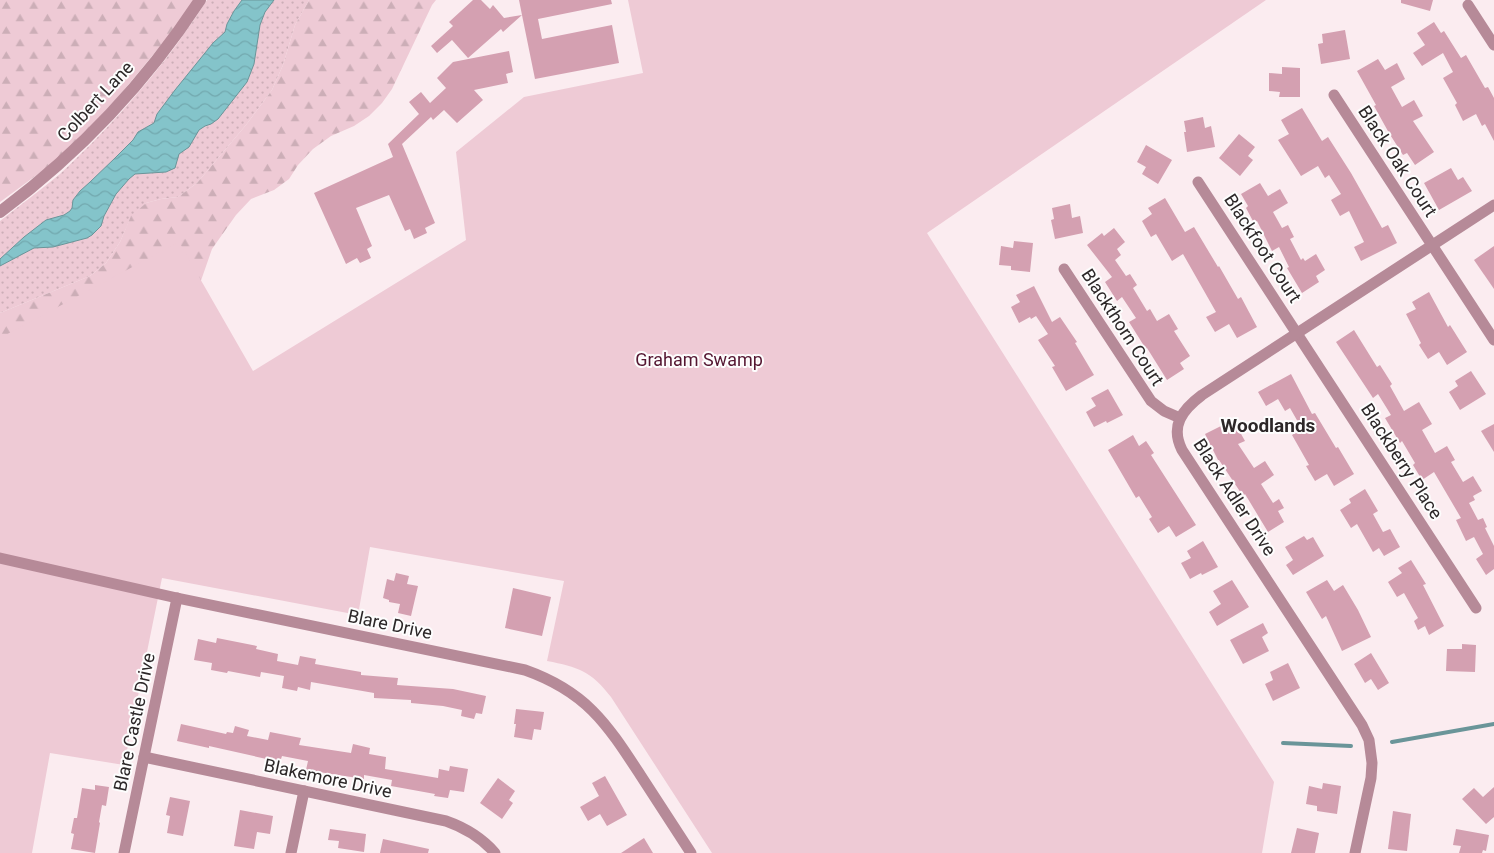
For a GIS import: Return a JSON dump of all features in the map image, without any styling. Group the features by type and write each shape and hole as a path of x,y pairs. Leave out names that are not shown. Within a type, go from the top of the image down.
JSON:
{"street":[{"name":"Colbert Lane","path":"0,212 28,191 62,161 117,107 165,49 200,0"},
{"path":"1468,5 1494,45"},
{"name":"Black Oak Court","path":"1334,95 1494,340"},
{"name":"Blackfoot Court","path":"1198,182 1298,333"},
{"path":"1180,418 1186,408 1195,400 1494,205"},
{"name":"Blackthorn Court","path":"1064,269 1151,401 1164,411 1180,418"},
{"name":"Blackberry Place","path":"1298,333 1476,608"},
{"name":"Black Adler Drive","path":"1180,418 1177,435 1182,450 1357,717 1369,740 1372,770 1355,853"},
{"name":"Blare Drive","path":"0,558 177,598 525,670 551,681 574,694 604,722 691,853"},
{"name":"Blare Castle Drive","path":"124,853 177,598"},
{"name":"Blakemore Drive","path":"144,757 446,821 473,832 488,844 495,853"},
{"path":"291,853 304,791"}],"green space":[{"path":"0,0 195,0 186,15 99,120 49,166 0,202"},
{"path":"207,0 309,0 295,25 283,65 272,90 246,125 197,183 178,197 146,203 131,217 120,242 106,263 90,276 0,313 0,221 60,174 107,128 164,61"},
{"path":"309,0 436,0 392,89 382,103 369,116 354,126 331,136 313,149 298,165 289,179 274,190 251,199 236,215 212,249 189,315 0,483 0,313 90,276 106,263 120,242 131,216 146,203 178,197 197,183 246,125 272,90 283,65 295,25"},
{"name":"Graham Swamp","path":"628,0 1266,0 927,233 1274,782 1262,853 712,853 604,688 590,676 576,668 547,661 564,581 370,547 358,615 162,578 124,765 50,753 32,853 0,853 0,338 179,242 253,371 466,240 456,152 524,97 643,73"}],"water":[{"path":"242,0 274,0 265,12 260,25 254,64 247,82 218,119 199,130 189,147 179,154 175,168 166,172 135,174 116,194 104,216 101,226 87,238 53,247 34,248 0,266 0,259 24,237 46,220 64,215 70,211 73,200 80,191 133,140 138,132 154,123 157,114 175,90 213,43 225,32 227,24"}],"building":[{"path":"473,0 481,0 490,9 493,5 504,18 522,15 503,32 501,29 468,58 452,40 437,53 431,46 453,26 449,22"},
{"path":"519,0 611,0 612,4 538,19 542,39 612,25 619,63 535,79"},
{"path":"1401,0 1433,0 1430,11 1401,3"},
{"path":"1434,22 1441,33 1444,31 1461,58 1466,55 1485,88 1488,87 1494,98 1494,141 1485,124 1482,126 1476,114 1463,121 1455,105 1457,103 1443,78 1453,72 1443,53 1422,66 1413,53 1425,45 1417,33"},
{"path":"1345,30 1350,59 1321,64 1318,44 1323,43 1322,34"},
{"path":"509,51 513,72 506,74 508,83 474,90 483,100 457,123 444,110 433,120 431,117 402,144 435,223 425,228 427,233 414,239 410,229 405,231 389,195 356,208 372,246 367,249 371,258 360,263 357,258 346,264 314,193 393,157 388,144 419,114 409,102 421,92 430,103 446,88 437,78 453,62"},
{"path":"1378,59 1385,70 1397,63 1405,79 1391,87 1402,107 1414,100 1423,116 1413,121 1434,152 1415,165 1407,153 1403,155 1389,133 1357,71"},
{"path":"1282,67 1300,68 1300,97 1279,97 1280,92 1269,91 1269,73 1282,74"},
{"path":"1302,108 1322,141 1328,137 1382,228 1388,225 1397,243 1361,261 1354,247 1364,242 1349,211 1340,216 1331,200 1341,194 1329,175 1325,178 1318,166 1301,176 1278,140 1289,134 1281,120"},
{"path":"1203,117 1205,128 1211,126 1215,147 1187,152 1184,121"},
{"path":"1239,134 1255,147 1248,156 1253,160 1240,176 1219,158"},
{"path":"1146,145 1172,160 1158,184 1142,174 1146,167 1137,162"},
{"path":"1451,168 1458,180 1463,177 1472,191 1439,210 1424,183"},
{"path":"1260,183 1268,196 1280,189 1288,203 1273,212 1282,228 1288,225 1294,237 1290,239 1301,260 1303,258 1305,261 1316,254 1325,270 1316,276 1319,282 1302,293 1287,268 1289,267 1279,247 1272,251 1257,221 1254,223 1246,208 1248,206 1241,194"},
{"path":"1165,198 1185,232 1194,227 1238,299 1241,297 1257,327 1237,338 1229,324 1215,332 1206,317 1216,312 1183,254 1172,261 1156,234 1151,237 1142,221 1152,214 1148,208"},
{"path":"1070,204 1072,218 1080,216 1083,233 1055,239 1051,220 1054,219 1052,208"},
{"path":"1114,228 1125,242 1117,249 1121,255 1115,260 1126,276 1130,274 1137,285 1133,288 1147,311 1150,309 1157,321 1169,314 1178,329 1174,331 1190,356 1180,363 1184,369 1167,380 1129,322 1136,318 1122,297 1117,301 1105,282 1112,277 1087,245 1102,233 1104,236"},
{"path":"1014,241 1033,243 1030,272 1011,270 1011,266 999,265 1001,246 1013,248"},
{"path":"1494,246 1494,289 1474,260"},
{"path":"1034,286 1052,322 1060,317 1077,342 1075,343 1094,375 1066,391 1052,367 1055,366 1038,340 1048,334 1036,316 1019,323 1011,307 1020,302 1016,295"},
{"path":"1429,292 1448,327 1450,325 1467,352 1447,365 1439,352 1428,359 1419,345 1421,343 1406,314 1416,309 1412,302"},
{"path":"1354,330 1377,367 1380,365 1392,384 1390,386 1404,411 1419,402 1432,424 1422,430 1435,453 1447,446 1455,460 1451,462 1463,482 1473,476 1482,491 1473,496 1475,500 1469,503 1478,520 1483,518 1487,527 1485,528 1494,546 1494,569 1486,575 1476,559 1483,554 1474,537 1466,541 1456,520 1461,518 1434,472 1422,480 1413,465 1415,463 1402,441 1400,443 1385,418 1391,415 1378,394 1373,398 1336,342"},
{"path":"1471,371 1486,394 1460,410 1449,392 1458,386 1455,381"},
{"path":"1291,374 1312,414 1315,413 1354,474 1334,486 1327,474 1315,481 1306,466 1309,465 1292,435 1302,429 1290,408 1285,411 1278,399 1266,406 1258,392"},
{"path":"1108,389 1123,415 1094,427 1086,412 1096,406 1091,398"},
{"path":"1494,424 1494,452 1481,431"},
{"path":"1236,425 1245,441 1238,444 1254,468 1265,461 1274,475 1261,484 1273,503 1279,499 1284,508 1278,511 1284,522 1268,532 1245,494 1243,496 1218,460 1205,434 1221,426 1224,431"},
{"path":"1133,435 1139,446 1146,441 1154,453 1151,455 1196,525 1176,537 1169,526 1158,533 1149,519 1152,517 1139,496 1136,498 1108,450"},
{"path":"1365,489 1378,511 1373,514 1383,532 1390,529 1400,547 1384,556 1379,548 1373,552 1357,524 1351,528 1340,510 1351,503 1349,499"},
{"path":"1304,536 1307,540 1313,537 1324,556 1293,575 1286,565 1293,560 1285,547"},
{"path":"1203,541 1218,567 1190,579 1181,563 1191,558 1187,551"},
{"path":"1411,560 1426,584 1423,585 1444,626 1429,635 1425,626 1418,630 1414,621 1418,618 1404,593 1397,597 1388,582 1402,573 1398,568"},
{"path":"396,573 409,576 407,584 418,586 411,616 398,613 400,604 389,602 389,600 383,598 387,579 394,581"},
{"path":"1232,580 1249,607 1217,626 1209,612 1221,604 1213,591"},
{"path":"1327,580 1334,591 1343,585 1371,637 1342,651 1326,616 1322,619 1306,592"},
{"path":"513,588 551,597 542,636 505,628"},
{"path":"1263,623 1268,633 1262,637 1269,651 1243,664 1230,640"},
{"path":"217,638 257,646 256,649 278,654 277,661 298,665 300,656 316,659 315,664 361,672 361,675 398,678 397,685 453,689 486,696 482,714 476,713 474,719 461,716 462,710 411,703 411,700 374,698 374,693 311,682 310,690 298,687 297,691 282,688 284,676 261,672 260,677 211,670 212,663 194,660 198,639 216,643"},
{"path":"1462,644 1476,645 1475,672 1446,671 1447,649 1462,649"},
{"path":"1371,653 1389,683 1378,690 1371,679 1365,683 1354,664"},
{"path":"1288,663 1300,688 1273,701 1265,684 1273,680 1270,672"},
{"path":"516,709 544,712 541,730 534,729 532,740 514,737"},
{"path":"181,724 226,734 227,732 233,733 235,726 249,730 247,736 268,740 270,732 301,738 299,745 351,753 353,744 370,748 369,754 386,757 385,769 438,778 439,769 449,771 450,766 468,769 464,792 450,790 448,798 434,796 435,794 391,786 392,780 364,775 364,779 306,770 308,761 282,756 280,762 177,741"},
{"path":"605,776 627,815 607,826 600,814 588,821 580,807 599,796 592,783"},
{"path":"498,778 515,791 509,800 513,803 502,819 480,803"},
{"path":"1323,783 1341,786 1337,814 1317,811 1317,806 1306,804 1309,786 1322,789"},
{"path":"95,785 109,787 106,806 102,805 95,853 71,849 74,834 71,833 74,818 77,818 82,788 95,790"},
{"path":"1494,787 1494,817 1486,824 1462,799 1474,788 1483,797"},
{"path":"170,797 190,801 183,836 167,833 170,816 166,815"},
{"path":"240,810 273,816 270,834 257,832 254,849 234,846"},
{"path":"1393,811 1411,814 1407,851 1388,849"},
{"path":"1297,828 1319,833 1315,853 1291,853"},
{"path":"330,829 366,834 364,852 338,848 339,841 328,840"},
{"path":"1456,829 1489,835 1486,851 1483,850 1482,853 1459,853 1461,846 1453,845"},
{"path":"644,838 653,853 621,853"},
{"path":"383,839 429,849 428,853 380,853"}],"waterway":[{"path":"1392,742 1494,724"},
{"path":"1283,743 1351,746"}],"district":[{"name":"Woodlands","path":"1268,425"}]}
